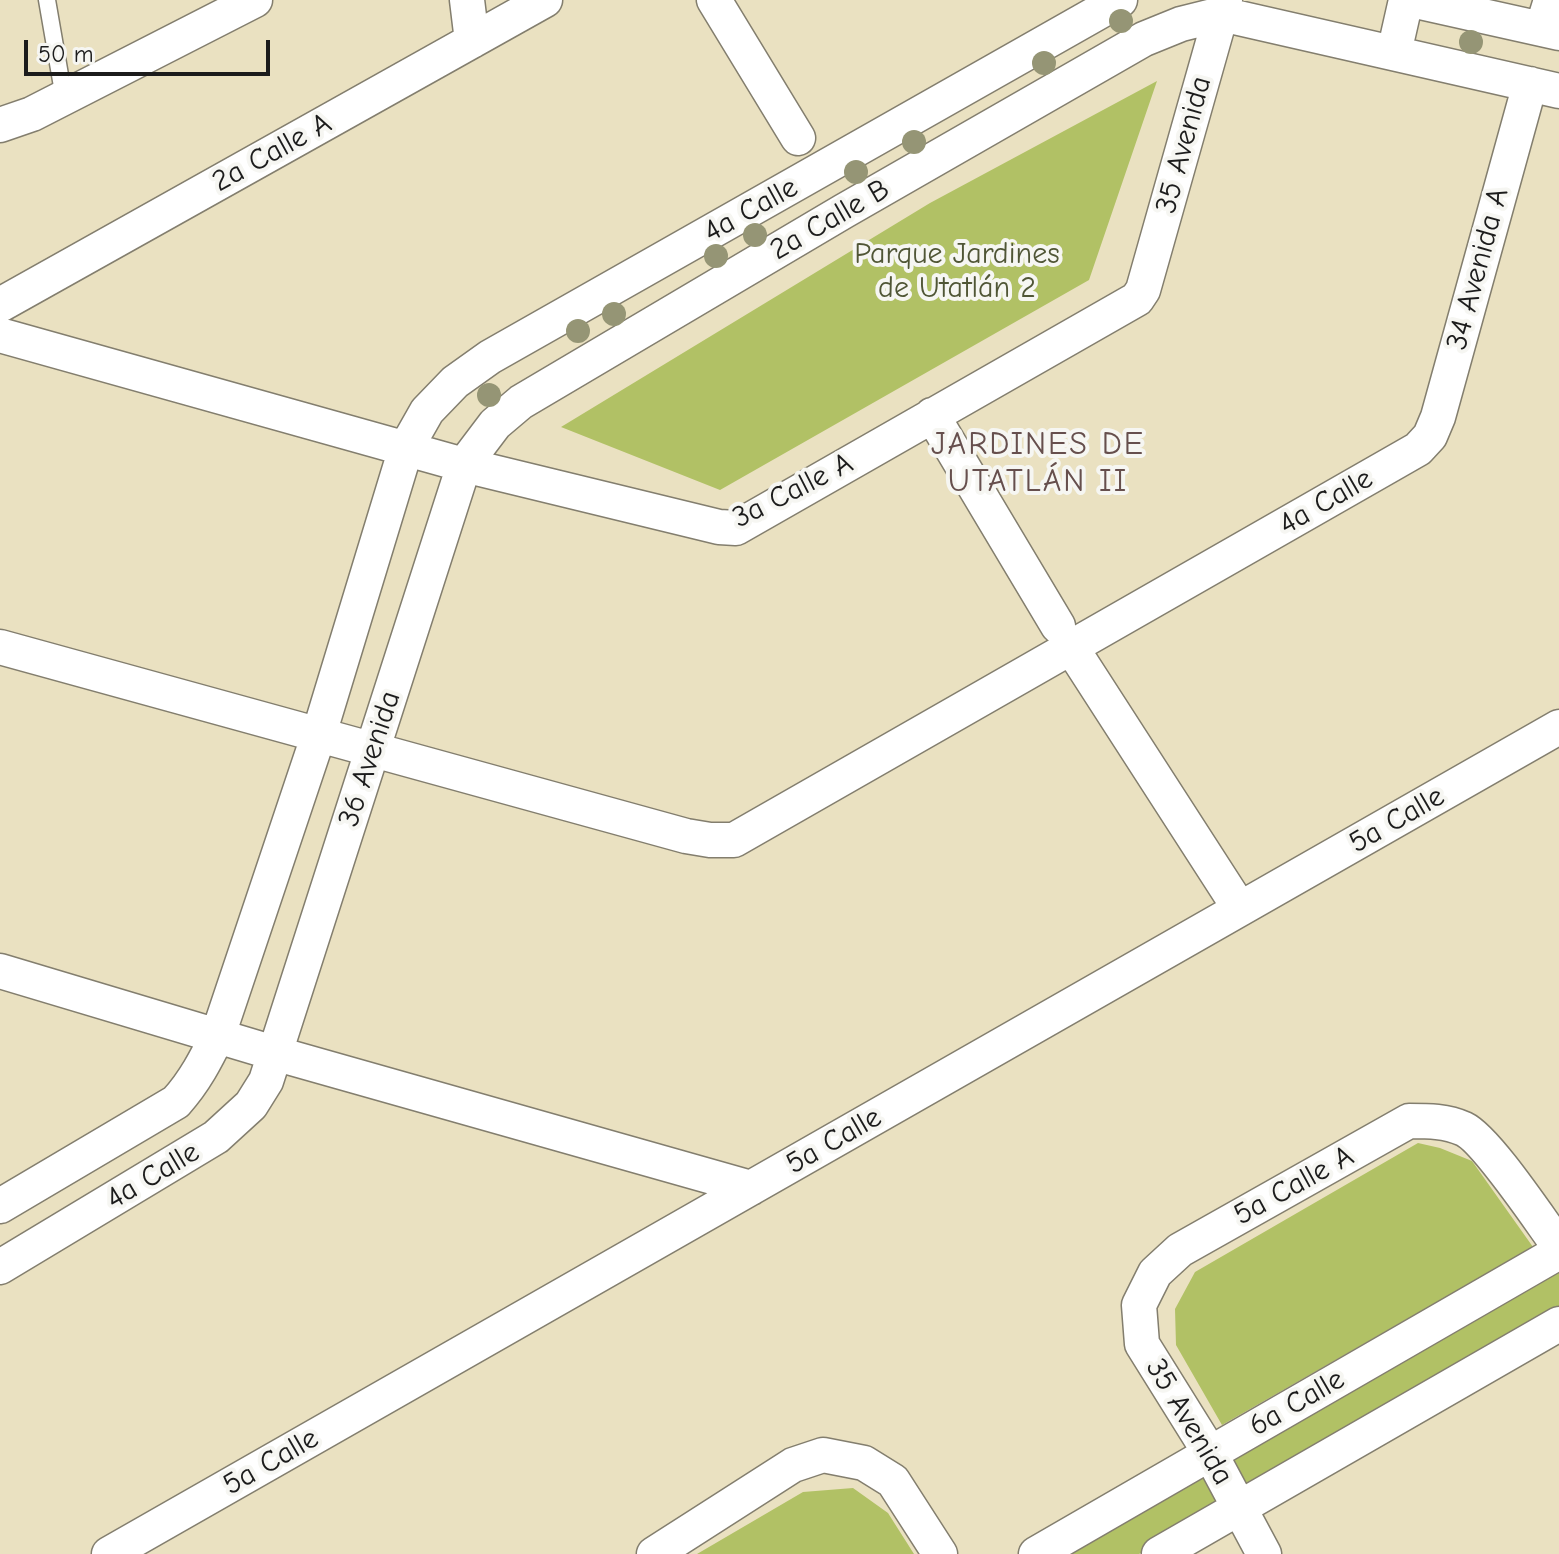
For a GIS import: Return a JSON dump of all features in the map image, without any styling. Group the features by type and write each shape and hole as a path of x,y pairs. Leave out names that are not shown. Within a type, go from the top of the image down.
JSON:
{"street":[{"path":"0,125 32,114 255,0"},
{"path":"467,0 472,41"},
{"name":"2a Calle A","path":"0,305 545,0"},
{"path":"714,0 798,138"},
{"name":"4a Calle","path":"406,448 427,411 455,382 490,357 1120,0"},
{"path":"1394,53 1409,0 1551,21"},
{"path":"1223,7 1394,53 1544,87"},
{"name":"2a Calle B","path":"464,465 495,424 545,386 1144,39 1223,7"},
{"name":"35 Avenida","path":"1143,290 1223,7"},
{"name":"34 Avenida A","path":"1418,449 1430,436 1438,417 1544,87"},
{"path":"819,171 844,211"},
{"name":"3a Calle A","path":"0,335 464,465 719,527 736,528 1126,307 1143,290"},
{"path":"932,415 1065,636 1240,909"},
{"name":"36 Avenida","path":"218,1035 319,734 406,448"},
{"name":"4a Calle","path":"374,749 686,836 734,840 755,830 1065,636 1418,449"},
{"name":"36 Avenida","path":"274,1053 464,465"},
{"path":"0,647 374,749"},
{"name":"5a Calle","path":"109,1554 1559,727"},
{"path":"0,971 274,1053 751,1188"},
{"name":"4a Calle","path":"0,1206 176,1102 192,1084 218,1035"},
{"name":"4a Calle","path":"0,1267 216,1137 251,1105 266,1081 274,1053"},
{"name":"5a Calle A","path":"1180,1250 1409,1121 1439,1121 1467,1130 1483,1145 1559,1249"},
{"name":"6a Calle","path":"1036,1554 1559,1249"},
{"name":"35 Avenida","path":"1180,1250 1155,1273 1139,1305 1142,1344 1210,1453 1264,1554"},
{"name":"6a Calle","path":"1159,1554 1559,1324"},
{"path":"654,1554 793,1465 823,1455 864,1463 893,1481 940,1554"}],"lane":[{"path":"47,0 64,98"}],"green space":[{"name":"Parque Jardines de Utatlán 2","path":"1157,81 1089,280 720,490 561,427 930,203"},
{"path":"1418,1143 1472,1161 1533,1247 1222,1425 1176,1345 1175,1309 1195,1272"},
{"path":"1559,1265 1559,1312 1245,1492 1227,1456"},
{"path":"1203,1470 1223,1506 1139,1554 1061,1554"},
{"path":"853,1488 888,1513 914,1554 697,1554 803,1492"}],"district":[{"name":"JARDINES DE UTATLÁN II","path":"1038,464"}]}
